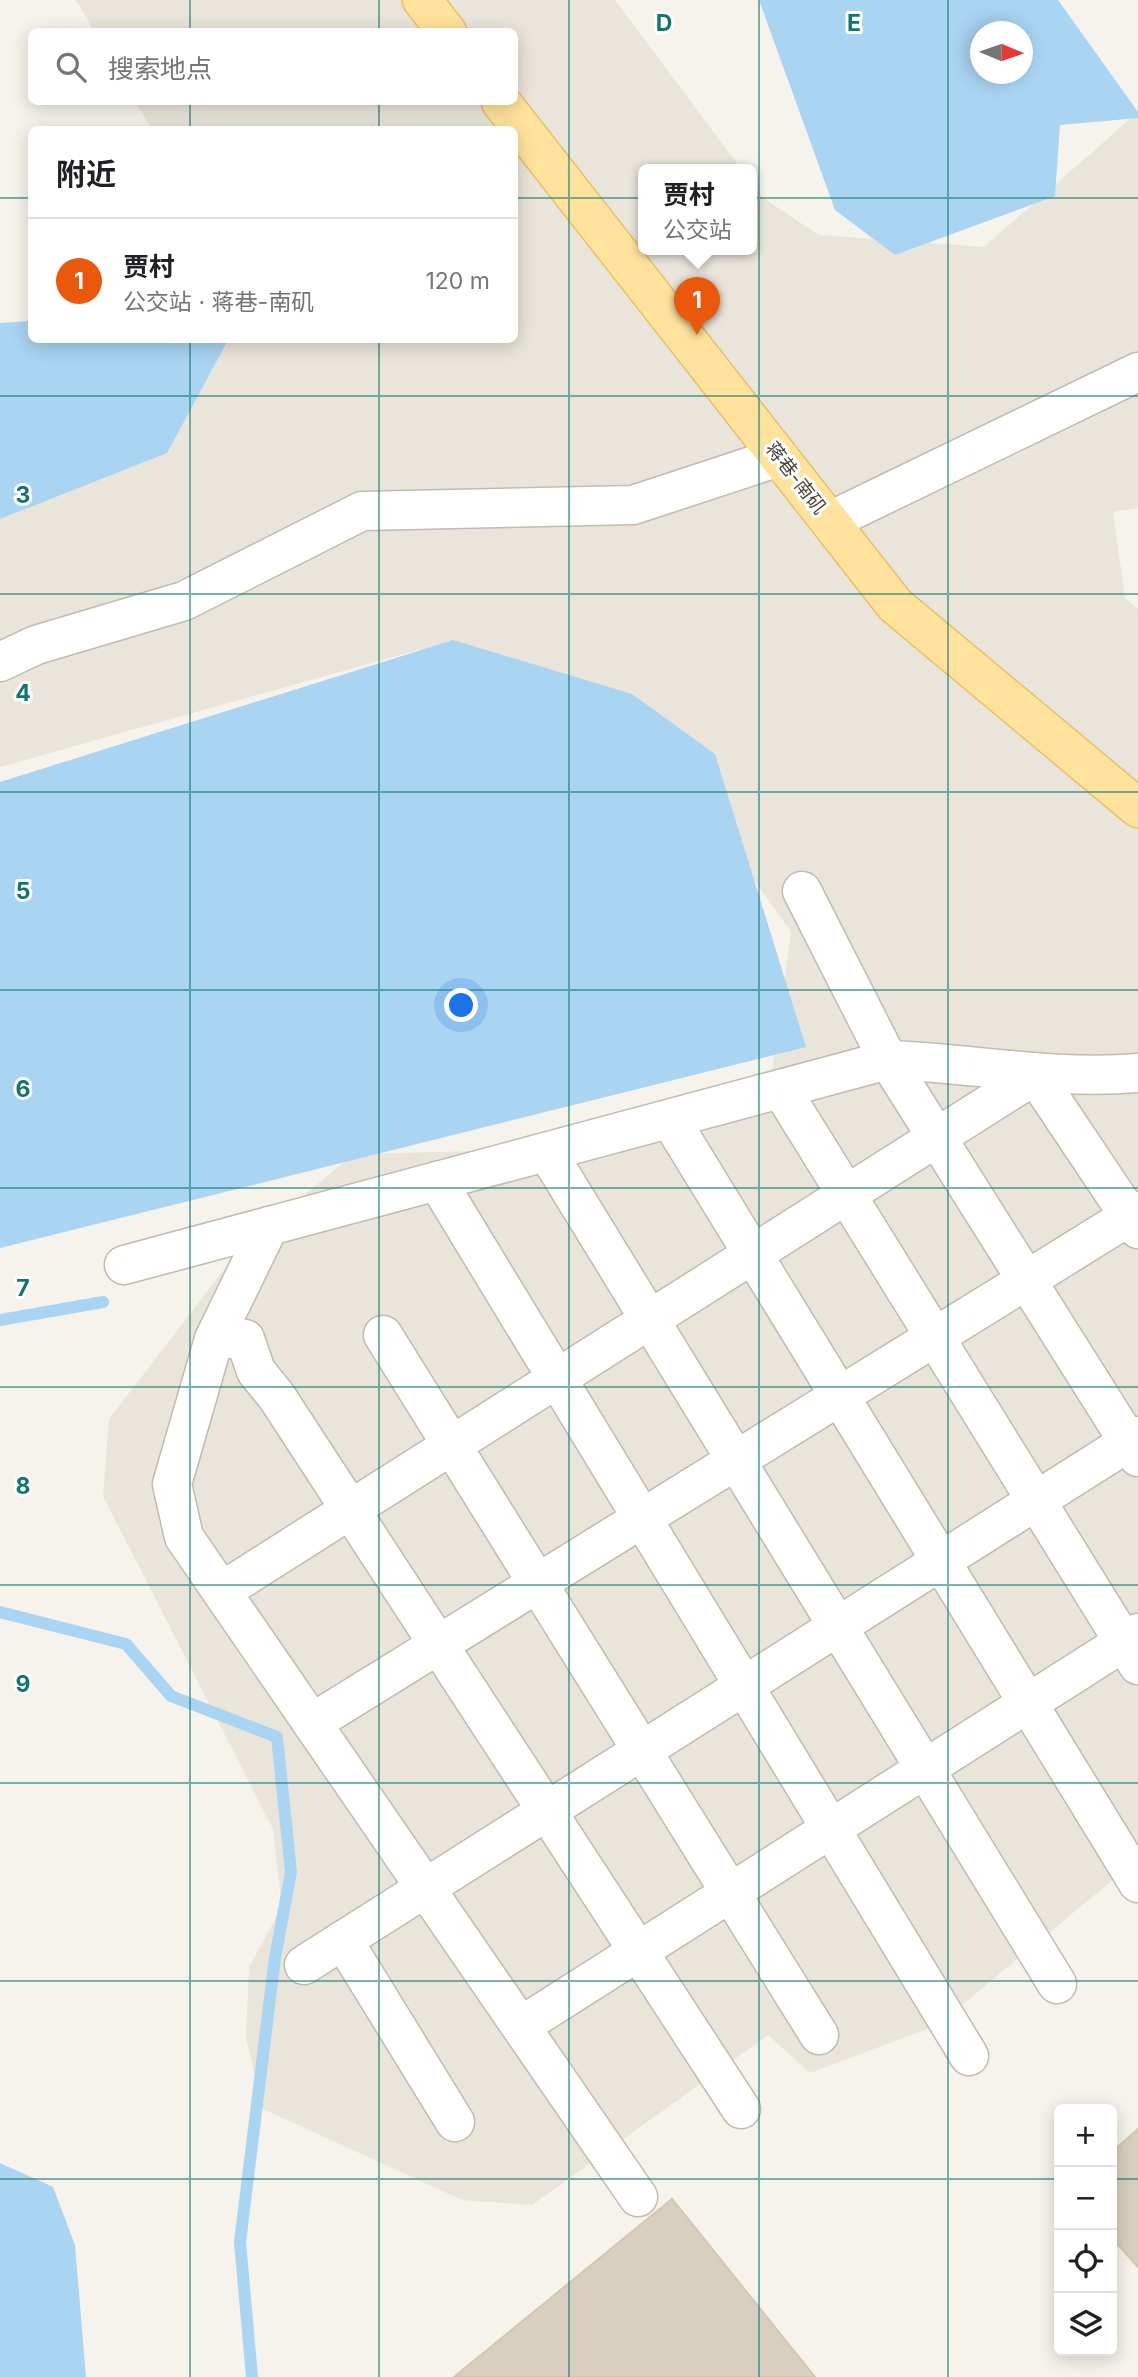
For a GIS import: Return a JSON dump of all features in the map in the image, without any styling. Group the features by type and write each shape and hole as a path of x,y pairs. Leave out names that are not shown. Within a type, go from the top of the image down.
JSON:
{"main road":[{"path":"422,0 444,28"},
{"name":"蒋巷-南矶","path":"503,105 895,605 1138,808"}],"street":[{"path":"830,521 1138,372"},
{"path":"0,662 36,645 184,601 362,511 633,505 779,457"},
{"path":"304,1965 1036,1500 1135,1445 1026,1280 888,1060 802,891"},
{"path":"124,1265 888,1060 940,1062 1035,1075 1094,1077 1138,1073"},
{"path":"222,1591 1035,1075"},
{"path":"312,1723 1026,1280 1135,1218 1035,1075"},
{"path":"521,2026 1028,1703 1133,1646 1036,1500 781,1089"},
{"path":"670,1119 1138,1883"},
{"path":"547,1152 1057,1984"},
{"path":"437,1181 969,2056"},
{"path":"269,1226 214,1339 172,1484 184,1537 638,2197"},
{"path":"383,1335 818,2035"},
{"path":"214,1339 245,1339 256,1371 277,1397 741,2109"},
{"path":"343,1940 455,2122"}],"shaded area":[{"path":"76,0 615,0 737,164 638,164 638,255 757,255 757,190 762,197 819,235 984,247 1138,112 1138,508 1113,512 1125,598 1138,609 1138,1859 938,2025 810,2073 768,2035 532,2205 462,2200 263,2109 246,2038 249,1967 282,1907 273,1829 103,1496 109,1419 243,1245 354,1154 569,1149 771,1079 791,932 701,805 554,689 418,650 0,767 0,482 158,343 518,343 518,126 150,126 137,105 518,105 518,28 92,28"}],"water":[{"path":"759,0 1058,0 1138,112 1138,118 1060,125 1055,196 895,255 835,210"},
{"path":"28,321 28,343 226,343 167,453 0,519 0,323"},
{"path":"453,640 632,694 715,754 806,1047 0,1248 0,782"},
{"path":"0,2163 53,2187 75,2245 86,2377 0,2377"}],"building":[{"path":"1138,2129 1138,2267 1117,2244 1117,2148"},
{"path":"672,2199 815,2377 454,2377"}],"waterway":[{"path":"0,1320 103,1302"},
{"path":"0,1612 126,1644 171,1696 277,1737 291,1872 275,1958 240,2242 252,2377"}],"place":[{"name":"贾村","path":"697,335"}]}
